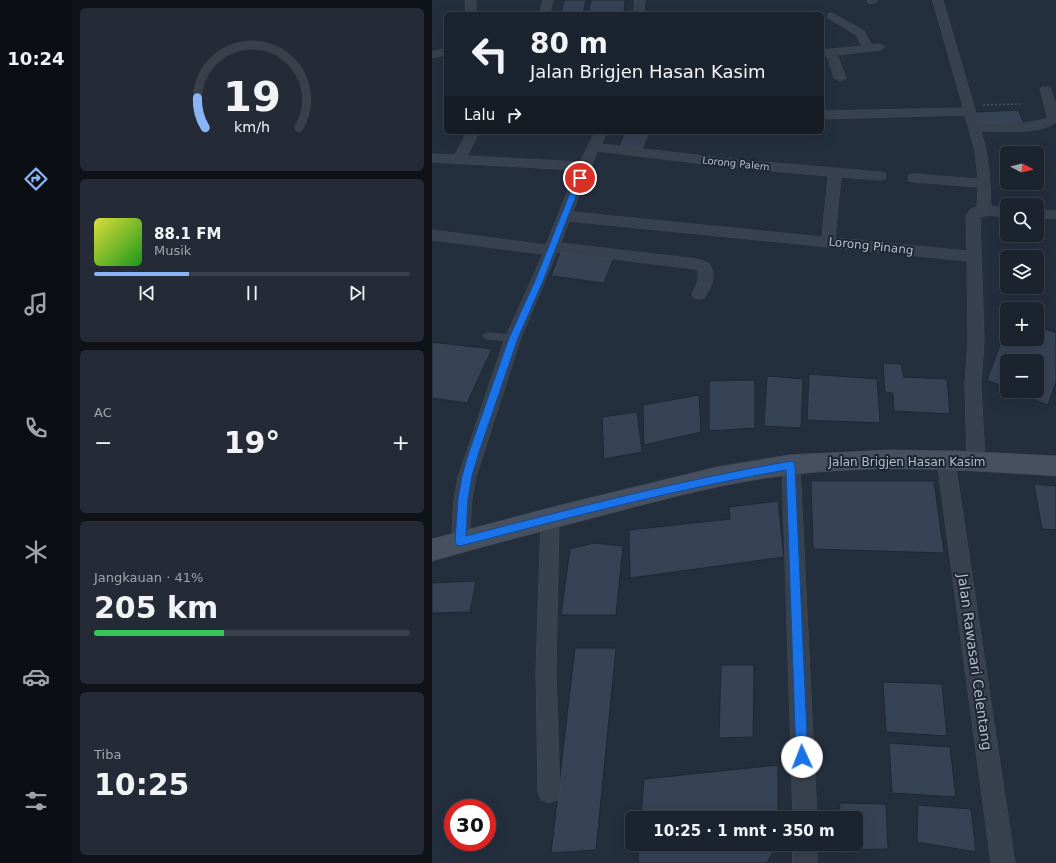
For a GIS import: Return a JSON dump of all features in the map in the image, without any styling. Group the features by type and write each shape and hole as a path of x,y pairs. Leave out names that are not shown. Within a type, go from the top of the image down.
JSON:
{"street":[{"path":"471,0 471,12"},
{"path":"545,12 548,0"},
{"path":"639,12 640,0"},
{"path":"938,0 981,151 984,211"},
{"path":"832,16 860,32 875,47 826,52 840,78"},
{"path":"433,54 444,48"},
{"path":"433,54 444,52"},
{"path":"975,128 1027,127 1048,123 1051,121 1053,116 1046,89"},
{"path":"824,115 969,109"},
{"path":"459,159 472,134"},
{"path":"460,542 463,499 467,476 513,338 552,249 584,166 600,134"},
{"name":"Lorong Palem","path":"593,147 729,164 880,176"},
{"path":"432,158 584,166"},
{"path":"828,242 835,172"},
{"path":"914,178 983,183"},
{"path":"976,461 973,384 976,340 973,215 984,211 1000,212"},
{"path":"1044,214 1056,215"},
{"name":"Lorong Pinang","path":"565,216 975,257"},
{"path":"432,235 701,266 706,270 706,275 705,283 699,294"},
{"name":"Jalan Brigjen Hasan Kasim","path":"432,550 643,494 791,465 859,461 976,461 1056,466"},
{"name":"Jalan Rawasari Celentang","path":"946,461 1003,863"},
{"path":"791,465 805,811"},
{"path":"549,792 546,672 550,518"},
{"path":"805,851 806,863"}],"lane":[{"path":"487,336 513,338"}],"path":[{"path":"969,109 1020,104"}],"building":[{"path":"564,0 586,0 583,12 561,12"},
{"path":"591,0 625,0 624,12 588,12"},
{"path":"1018,110 1024,123 979,125 974,112"},
{"path":"624,134 649,135 643,150 618,148"},
{"path":"561,249 615,255 604,283 551,276"},
{"path":"1044,329 1056,333 1056,382 1048,405 1030,398 1044,398 1044,354 1000,354 1000,385 987,380 1000,345 1044,346"},
{"path":"432,342 492,349 467,403 432,398"},
{"path":"883,363 901,364 904,377 947,379 950,414 894,411 893,393 885,392"},
{"path":"809,374 877,379 880,423 807,420"},
{"path":"767,376 803,379 801,428 764,426"},
{"path":"755,380 755,428 709,431 709,381"},
{"path":"699,395 701,432 644,445 643,405"},
{"path":"637,412 642,452 604,459 602,417"},
{"path":"811,481 934,481 944,553 813,549"},
{"path":"1034,484 1056,486 1056,530 1042,529"},
{"path":"778,501 784,557 630,578 629,530 730,519 729,507"},
{"path":"594,543 623,546 616,615 561,615 570,549"},
{"path":"476,581 470,612 432,613 432,583"},
{"path":"575,648 616,648 596,850 551,853"},
{"path":"721,665 754,665 753,737 719,738"},
{"path":"883,682 942,684 947,736 886,732"},
{"path":"889,743 950,747 956,797 892,793"},
{"path":"778,765 778,811 642,811 644,779"},
{"path":"840,803 886,804 888,849 863,850 863,811 839,811"},
{"path":"918,805 971,809 976,852 917,842"},
{"path":"639,851 773,851 767,863 638,863"}],"route":[{"path":"580,178 539,281 513,338 474,452 467,476 463,499 460,542 643,494 791,465 802,757"}]}
